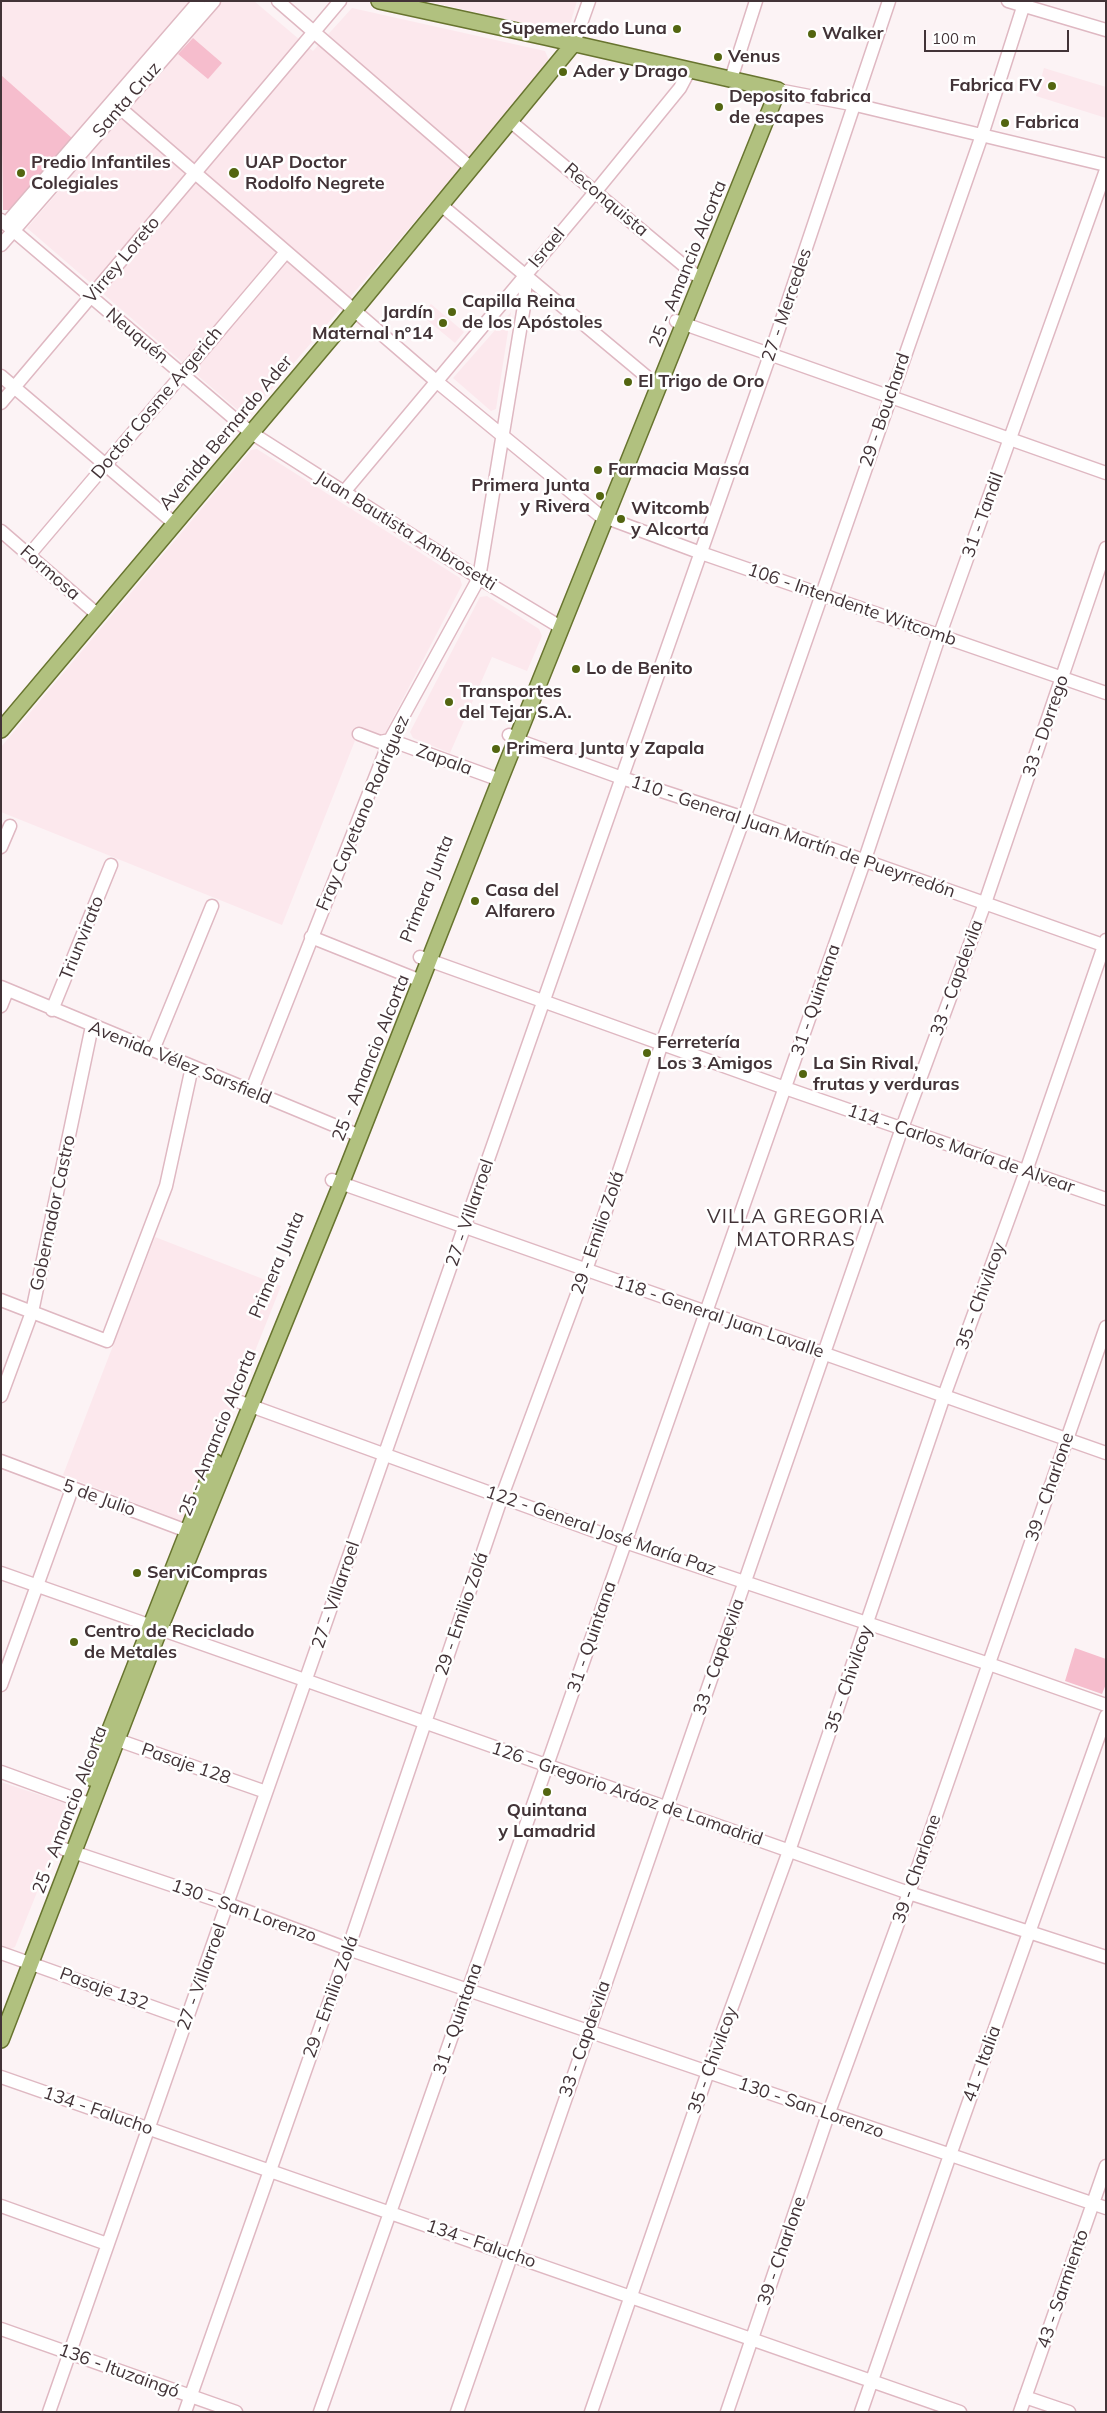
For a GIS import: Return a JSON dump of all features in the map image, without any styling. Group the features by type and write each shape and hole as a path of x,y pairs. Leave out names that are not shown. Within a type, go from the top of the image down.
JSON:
{"main road":[{"path":"379,1 574,43 773,89"},
{"name":"Avenida Bernardo Ader","path":"1,730 354,310 574,43"},
{"name":"Primera Junta","path":"1,2012 26,1961 192,1532 356,1135 496,778 656,385 773,89"},
{"path":"1,2040 26,1961"}],"street":[{"name":"Santa Cruz","path":"116,105 198,1"},
{"name":"Santa Cruz","path":"1,245 7,225 214,1"},
{"path":"278,1 471,168"},
{"name":"Virrey Loreto","path":"1,403 340,1"},
{"path":"574,43 589,1"},
{"path":"731,80 756,1"},
{"name":"27 - Mercedes","path":"622,778 856,105 889,1"},
{"path":"1008,1 1024,4 1106,30"},
{"name":"29 - Bouchard","path":"744,818 820,594 982,135 1024,4"},
{"name":"Israel","path":"344,492 596,191 680,88 689,71"},
{"path":"773,89 856,105 1106,165"},
{"name":"106 - Intendente Witcomb","path":"116,105 436,381 603,516 701,553 940,634 1062,679 1106,693"},
{"name":"Reconquista","path":"510,121 698,276"},
{"name":"31 - Tandil","path":"864,862 940,634 1106,170"},
{"path":"441,204 656,385"},
{"name":"Neuquén","path":"7,225 250,432"},
{"name":"Doctor Cosme Argerich","path":"29,555 286,252"},
{"name":"Fray Cayetano Rodríguez","path":"251,1092 390,740 479,578 504,436 524,306 526,274"},
{"path":"680,323 1106,473"},
{"path":"1,376 175,524"},
{"name":"Juan Bautista Ambrosetti","path":"250,432 558,626"},
{"name":"Formosa","path":"1,531 98,615"},
{"name":"33 - Dorrego","path":"985,903 1106,548"},
{"name":"Zapala","path":"359,734 380,742 390,740 496,778"},
{"name":"110 - General Juan Martín de Pueyrredón","path":"513,737 622,778 744,818 864,862 1105,943"},
{"name":"27 - Villarroel","path":"50,2412 107,2244 150,2129 186,2018 386,1456 622,778"},
{"name":"29 - Emilio Zolá","path":"184,2412 348,1949 502,1496 586,1270 662,1044 744,818"},
{"path":"1,847 10,826"},
{"name":"31 - Quintana","path":"320,2412 864,862"},
{"name":"Triunvirato","path":"52,1010 111,866"},
{"name":"33 - Capdevila","path":"457,2412 587,2031 668,1807 902,1128 985,903"},
{"path":"153,1050 212,906"},
{"path":"312,937 416,979"},
{"name":"35 - Chivilcoy","path":"591,2412 708,2072 789,1851 868,1624 944,1396 1026,1171 1105,943"},
{"name":"114 - Carlos María de Alvear","path":"425,959 785,1088 1106,1199"},
{"path":"1,1006 4,989"},
{"name":"Avenida Vélez Sarsfield","path":"4,989 356,1135"},
{"name":"Gobernador Castro","path":"1,1396 32,1312 92,1026"},
{"path":"1,1300 106,1340 166,1186 192,1067"},
{"name":"118 - General Juan Lavalle","path":"337,1182 1106,1453"},
{"name":"39 - Charlone","path":"726,2412 828,2115 909,1893 1106,1327"},
{"name":"122 - General José María Paz","path":"245,1404 625,1542 1106,1705"},
{"name":"5 de Julio","path":"1,1461 72,1489 192,1532"},
{"path":"1,1685 72,1489"},
{"name":"126 - Gregorio Aráoz de Lamadrid","path":"1,1573 909,1893 1106,1957"},
{"name":"41 - Italia","path":"861,2412 950,2154 1106,1716"},
{"name":"Pasaje 128","path":"112,1738 266,1792"},
{"path":"1,1772 87,1803"},
{"name":"130 - San Lorenzo","path":"69,1850 228,1904 348,1949 828,2115 950,2154 1106,2208"},
{"name":"Pasaje 132","path":"1,1953 186,2018"},
{"name":"134 - Falucho","path":"1,2077 960,2412"},
{"name":"43 - Sarmiento","path":"1020,2412 1106,2166"},
{"path":"1,2206 107,2244"},
{"name":"136 - Ituzaingó","path":"1,2329 236,2412"},
{"path":"1025,2397 1068,2412"}],"shaded area":[{"path":"1,1 192,1 72,138 1,75"},
{"path":"222,1 254,1 313,51 352,8 545,51 550,63 247,418 27,228"},
{"path":"426,1 577,1 569,28 562,32"},
{"path":"193,38 222,63 208,79 178,54"},
{"path":"1044,68 1106,87 1106,118 1036,96"},
{"name":"Predio Infantiles Colegiales","path":"1,75 72,138 9,210 3,210"},
{"name":"Jardín Maternal n°14","path":"431,304 464,332 455,343 421,315"},
{"path":"511,312 496,409 491,411 453,378"},
{"path":"257,449 460,578 462,585 383,737 360,728 282,925 1,812 1,747 251,450"},
{"name":"Transportes del Tejar S.A.","path":"487,596 539,629 542,636 527,671 492,657 450,753 413,738 410,732 480,597"},
{"path":"155,1237 281,1286 188,1519 182,1521 63,1475"},
{"path":"1075,1648 1106,1659 1106,1684 1102,1694 1065,1681"},
{"path":"1,1782 67,1804 70,1810 15,1947 11,1949 1,1946"}],"place":[{"name":"Supemercado Luna","path":"677,29"},
{"name":"Walker","path":"812,34"},
{"name":"Venus","path":"718,57"},
{"name":"Ader y Drago","path":"563,72"},
{"name":"Fabrica FV","path":"1052,86"},
{"name":"Deposito fabrica de escapes","path":"719,107"},
{"name":"Fabrica","path":"1005,123"},
{"name":"Predio Infantiles Colegiales","path":"21,173"},
{"name":"UAP Doctor Rodolfo Negrete","path":"234,173"},
{"name":"Capilla Reina de los Apóstoles","path":"452,312"},
{"name":"Jardín Maternal n°14","path":"443,323"},
{"name":"El Trigo de Oro","path":"628,382"},
{"name":"Farmacia Massa","path":"598,470"},
{"name":"Primera Junta y Rivera","path":"600,496"},
{"name":"Witcomb y Alcorta","path":"621,519"},
{"name":"Lo de Benito","path":"576,669"},
{"name":"Transportes del Tejar S.A.","path":"449,702"},
{"name":"Primera Junta y Zapala","path":"496,749"},
{"name":"Casa del Alfarero","path":"475,901"},
{"name":"Ferretería Los 3 Amigos","path":"647,1053"},
{"name":"La Sin Rival, frutas y verduras","path":"803,1074"},
{"name":"ServiCompras","path":"137,1573"},
{"name":"Centro de Reciclado de Metales","path":"74,1642"},
{"name":"Quintana y Lamadrid","path":"547,1792"}],"district":[{"name":"VILLA GREGORIA MATORRAS","path":"796,1228"}]}
